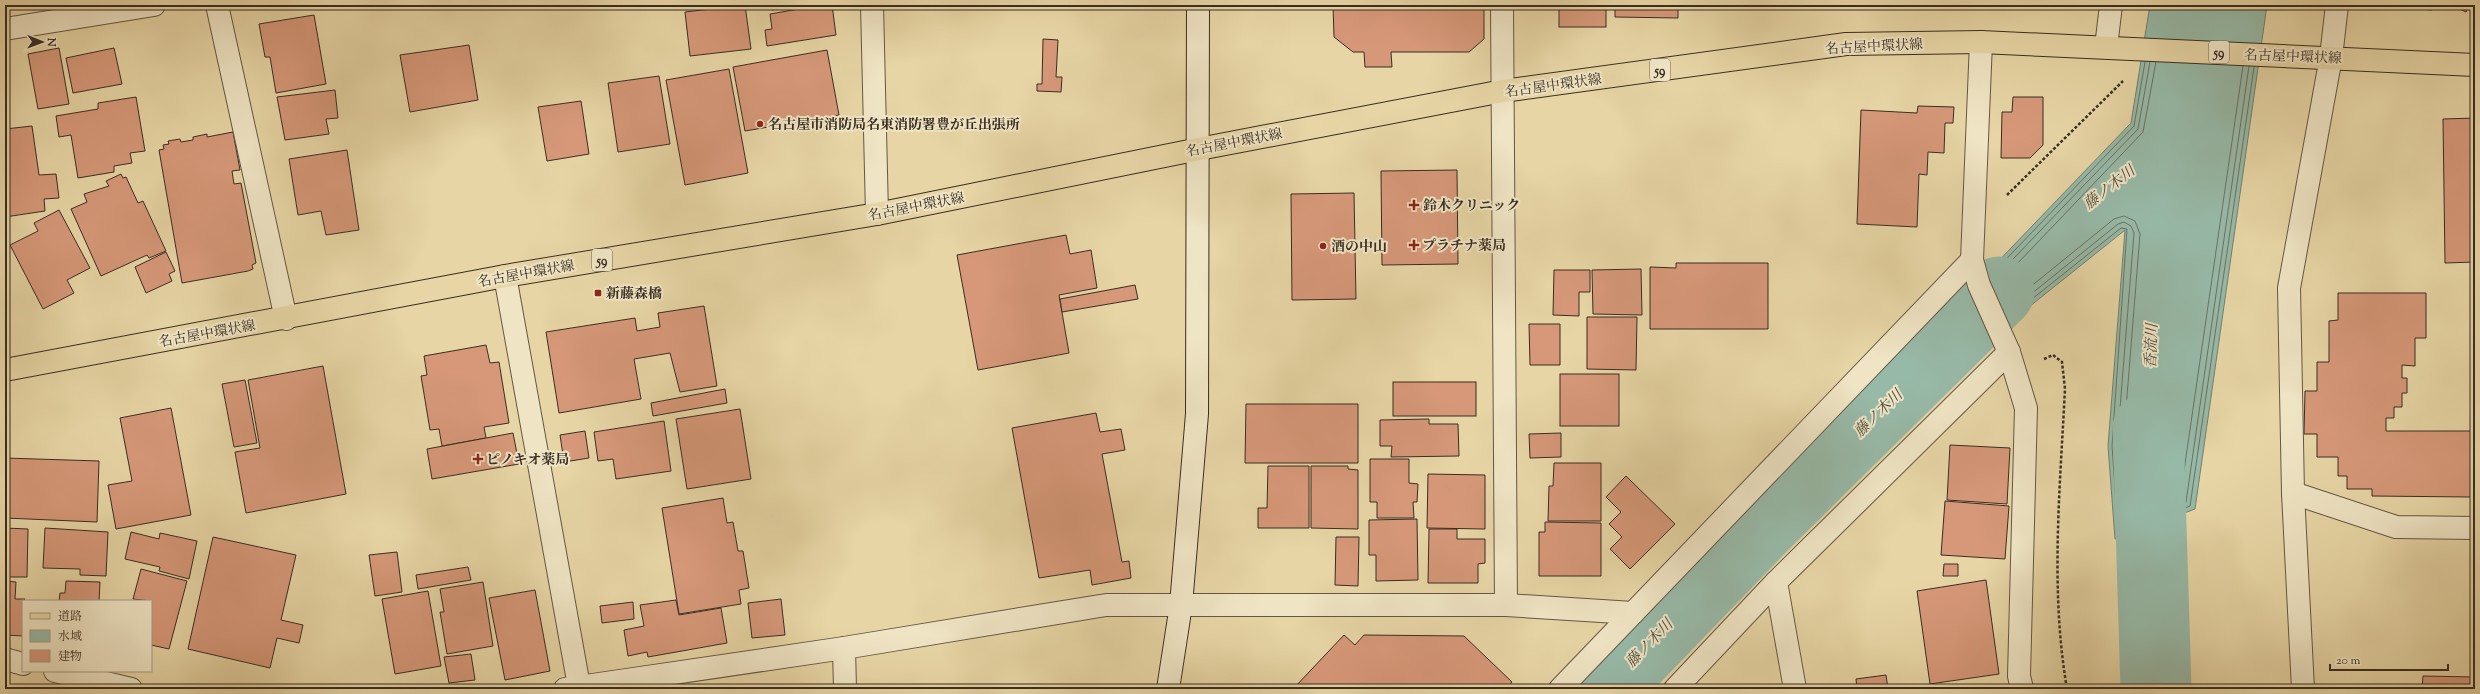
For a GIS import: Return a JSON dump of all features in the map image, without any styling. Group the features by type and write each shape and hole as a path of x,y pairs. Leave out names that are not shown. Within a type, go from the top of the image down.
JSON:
{"main road":[{"name":"名古屋中環状線","path":"5,370 286,319 505,276 878,214 1198,149 1503,91 1846,44 1981,42 2475,65"}],"street":[{"path":"5,29 154,5"},
{"path":"217,5 286,319"},
{"path":"872,5 878,214"},
{"path":"1168,689 1181,605 1196,414 1198,5"},
{"path":"1502,5 1506,605"},
{"path":"2106,47 2111,5"},
{"path":"2303,689 2293,494 2289,288 2320,57 2337,5"},
{"path":"1981,42 1972,260 1979,285 1997,322 2009,352 2026,408 2019,676 2022,689"},
{"path":"1560,689 1972,260"},
{"path":"505,276 572,688 844,648 1106,605 1506,605 1633,613"},
{"path":"1675,689 1776,582 2009,352"},
{"path":"2293,494 2396,527 2475,528"},
{"path":"1776,582 1795,689"},
{"path":"844,648 845,689"},
{"path":"5,659 22,664"},
{"path":"58,672 131,689"}],"path":[{"path":"1974,203 1998,204 2124,81 2127,48"},
{"path":"2059,646 2067,689"}],"water":[{"path":"2150,5 2267,5 2195,509 2115,539 2108,446 2125,230 1944,375 1916,347 2131,123"}],"building":[{"path":"745,5 751,49 690,56 685,12"},
{"path":"771,5 801,5 772,10"},
{"path":"822,5 832,5 836,35 767,46 765,30 772,29 770,14"},
{"path":"1333,5 1484,5 1484,39 1469,52 1391,52 1392,67 1365,67 1364,52 1353,52 1334,37"},
{"path":"1559,5 1606,5 1606,27 1559,27"},
{"path":"1615,5 1678,5 1678,18 1615,17"},
{"path":"2363,5 2433,5 2432,10"},
{"path":"2451,5 2469,5 2466,12"},
{"path":"314,15 326,84 276,93 270,57 265,57 259,24"},
{"path":"1043,39 1058,40 1056,77 1062,77 1061,92 1037,91 1037,84 1042,84"},
{"path":"469,45 478,100 410,112 400,55"},
{"path":"59,48 69,104 38,109 28,54"},
{"path":"114,48 122,84 73,93 66,58"},
{"path":"827,50 839,115 745,131 733,67"},
{"path":"729,69 748,173 685,185 666,80"},
{"path":"659,76 670,144 618,152 608,83"},
{"path":"335,90 338,118 326,119 329,134 285,140 277,97"},
{"path":"136,97 145,151 130,153 132,163 114,166 114,172 78,178 71,135 59,137 56,116 98,109 98,103"},
{"path":"2013,97 2043,97 2043,145 2030,158 2001,158 2002,112 2012,112"},
{"path":"581,101 589,154 547,161 538,107"},
{"path":"1918,106 1954,107 1953,123 1945,123 1944,153 1928,152 1927,175 1919,174 1917,227 1857,224 1861,110 1917,113"},
{"path":"2475,118 2475,262 2445,263 2443,119"},
{"path":"32,126 39,175 56,174 59,198 44,199 45,211 5,217 5,129"},
{"path":"233,132 240,170 232,171 234,184 241,183 256,263 252,265 253,269 248,271 182,283 159,150 164,149 163,145 169,144 168,141 180,139 181,142 193,140 193,137 207,134 207,137"},
{"path":"347,150 359,230 326,235 321,211 298,215 289,159"},
{"path":"1457,170 1458,264 1382,265 1381,171"},
{"path":"121,174 123,178 126,177 138,203 143,201 166,251 149,258 147,255 101,276 71,209 87,202 84,194 109,186 106,181"},
{"name":"酒の中山","path":"1354,193 1356,299 1292,300 1291,194"},
{"path":"59,210 90,268 67,280 74,293 43,309 10,245 38,231 34,223"},
{"path":"1066,235 1070,254 1091,250 1097,288 1059,295 1069,353 978,370 957,255"},
{"path":"166,252 175,271 169,274 172,281 146,293 135,267"},
{"path":"1676,263 1768,263 1768,329 1650,329 1650,267 1676,268"},
{"path":"1641,269 1642,315 1593,314 1592,270"},
{"path":"1554,270 1590,270 1590,292 1579,292 1579,316 1553,315"},
{"path":"1135,285 1138,299 1062,312 1060,299"},
{"path":"2338,293 2426,293 2426,338 2415,338 2415,366 2402,365 2402,378 2407,378 2407,393 2402,393 2402,407 2394,407 2394,418 2386,418 2386,431 2471,431 2471,497 2372,496 2372,489 2347,489 2347,476 2338,476 2338,457 2317,457 2317,434 2304,434 2305,391 2317,391 2317,362 2329,362 2329,321 2338,320"},
{"path":"704,306 717,386 680,392 670,353 634,359 641,399 559,413 546,332 635,318 637,331 660,327 658,313"},
{"path":"1587,317 1637,317 1636,370 1587,369"},
{"path":"1529,324 1560,324 1560,365 1530,365"},
{"path":"486,345 490,363 499,362 509,423 484,427 486,438 442,446 439,429 430,430 421,376 427,375 424,356"},
{"path":"323,366 346,494 246,513 235,452 260,448 248,380"},
{"path":"1560,374 1619,374 1619,426 1560,426"},
{"path":"245,380 257,443 234,447 222,384"},
{"path":"1393,382 1476,382 1476,416 1393,416"},
{"path":"725,389 727,403 653,416 651,403"},
{"path":"1246,404 1358,404 1358,463 1245,463"},
{"path":"171,408 191,515 116,529 108,485 132,481 120,418"},
{"path":"740,409 751,479 687,489 676,419"},
{"path":"1096,413 1100,432 1121,429 1125,450 1102,454 1122,562 1129,561 1131,578 1092,585 1090,570 1039,578 1012,428"},
{"path":"1429,419 1429,424 1458,424 1459,456 1391,457 1392,446 1380,446 1380,420"},
{"path":"664,421 671,471 616,479 613,459 598,461 594,432"},
{"path":"585,431 589,458 564,462 560,435"},
{"path":"513,433 519,464 432,479 427,449"},
{"path":"1561,433 1561,457 1530,458 1529,434"},
{"path":"1950,445 2010,448 2007,504 1947,500"},
{"path":"5,458 99,461 97,522 5,518"},
{"path":"1370,459 1409,459 1409,483 1418,484 1417,502 1413,502 1414,518 1377,518 1377,502 1370,502"},
{"path":"1554,463 1601,463 1601,521 1548,521 1549,486 1553,486"},
{"path":"1268,466 1309,466 1309,528 1258,528 1258,508 1267,508"},
{"path":"1311,466 1348,466 1348,469 1358,470 1358,529 1311,528"},
{"path":"1428,474 1485,475 1485,529 1427,528"},
{"path":"1626,476 1675,524 1630,569 1610,549 1622,537 1609,524 1621,512 1606,497"},
{"path":"723,498 727,523 733,522 738,551 743,551 749,588 739,590 741,604 679,614 662,508"},
{"path":"1945,501 2009,506 2005,559 1941,555"},
{"path":"1417,519 1418,580 1376,581 1376,555 1369,555 1369,520"},
{"path":"1545,522 1601,523 1601,576 1539,576 1539,532 1545,532"},
{"path":"5,528 28,529 27,577 5,577"},
{"path":"45,528 108,532 106,576 80,575 80,569 43,568"},
{"path":"1429,529 1457,529 1457,539 1485,539 1485,563 1478,564 1478,583 1428,583"},
{"path":"131,532 159,539 160,533 197,541 189,579 159,571 160,567 125,559"},
{"path":"213,537 296,555 281,620 303,625 299,643 277,638 270,668 188,649"},
{"path":"1336,537 1359,537 1358,586 1335,585"},
{"path":"397,552 402,592 375,596 369,555"},
{"path":"1944,564 1958,564 1958,576 1943,576"},
{"path":"468,567 471,580 418,589 416,575"},
{"path":"141,569 187,581 169,649 152,645 152,600 133,599"},
{"path":"1986,580 1999,674 1930,684 1917,591"},
{"path":"5,581 16,582 15,599 25,599 22,600 22,636 5,635"},
{"path":"66,581 100,582 99,600 59,600 60,593 65,593"},
{"path":"483,582 493,646 447,654 440,612 444,612 440,589"},
{"path":"535,590 550,671 505,680 489,598"},
{"path":"428,591 441,666 395,674 382,599"},
{"path":"781,599 785,635 752,638 748,603"},
{"path":"676,600 679,615 721,608 727,643 648,657 647,652 628,656 624,630 644,626 640,605"},
{"path":"633,602 634,619 602,623 600,606"},
{"path":"1344,635 1355,645 1364,635 1464,636 1512,682 1506,689 1293,689"},
{"path":"471,654 475,680 449,683 444,657"},
{"path":"1886,675 1888,689 1857,689 1856,679"},
{"path":"2423,676 2475,677 2475,689 2422,689"}],"waterway":[{"name":"藤ノ木川","path":"1605,689 1761,527 1999,292"},
{"name":"香流川","path":"2148,428 2156,689"}],"place":[{"name":"名古屋市消防局名東消防署豊が丘出張所","path":"760,124"},
{"name":"鈴木クリニック","path":"1414,205"},
{"name":"プラチナ薬局","path":"1414,245"},
{"name":"酒の中山","path":"1323,246"},
{"name":"新藤森橋","path":"598,293"},
{"name":"ピノキオ薬局","path":"478,459"}]}
